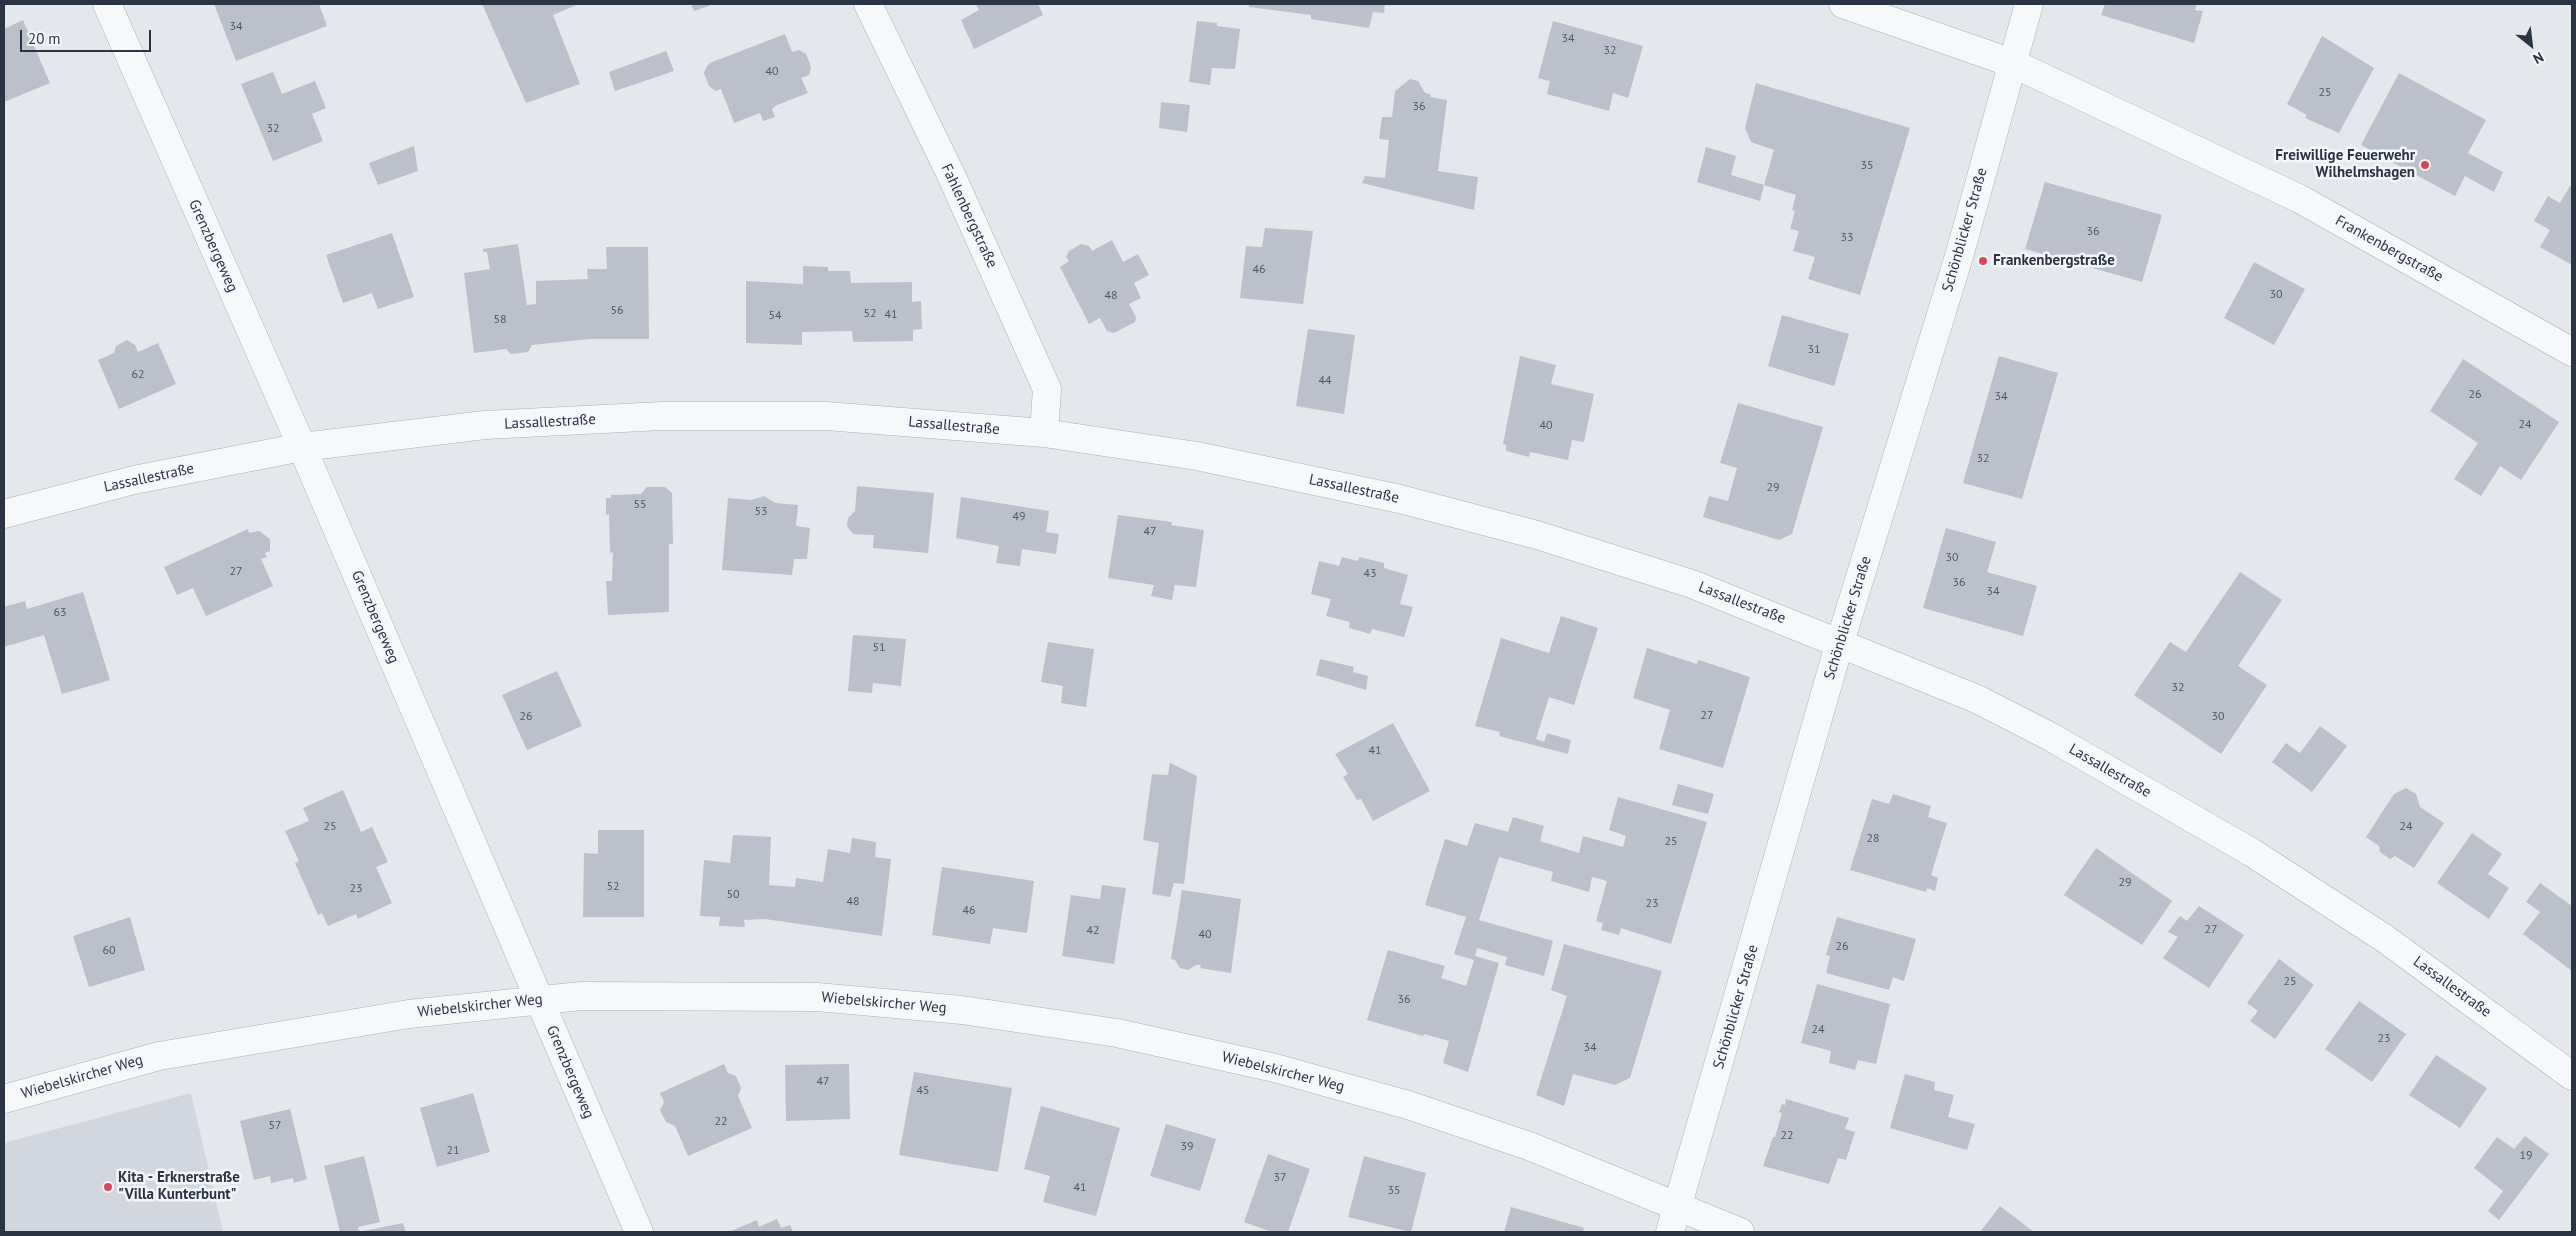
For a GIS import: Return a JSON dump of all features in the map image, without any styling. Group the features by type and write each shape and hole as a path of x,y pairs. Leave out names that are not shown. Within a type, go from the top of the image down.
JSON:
{"street":[{"name":"Grenzbergeweg","path":"107,4 302,447 639,1232"},
{"name":"Fahlenbergstraße","path":"868,4 952,177 1047,389 1044,434"},
{"name":"Frankenbergstraße","path":"1843,4 2012,63 2300,199 2572,352"},
{"name":"Schönblicker Straße","path":"1670,1232 1840,642 1960,253 2029,4"},
{"name":"Lassallestraße","path":"4,514 134,480 302,447 485,425 662,416 826,416 1044,434 1197,456 1400,499 1537,535 1692,584 1840,642 1977,699 2018,720 2252,852 2384,938 2572,1076"},
{"name":"Wiebelskircher Weg","path":"4,1099 158,1056 409,1014 581,996 817,997 962,1010 1117,1032 1275,1068 1408,1104 1529,1146 1740,1232"}],"shaded area":[{"name":"Kita - Erknerstraße \"Villa Kunterbunt\"","path":"191,1093 223,1232 4,1232 4,1143"}],"building":[{"path":"214,4 319,4 327,26 236,61"},
{"path":"482,4 579,4 553,15 580,84 526,103"},
{"path":"691,4 714,4 694,11"},
{"path":"976,4 1038,4 1043,15 974,49 961,20 979,10"},
{"path":"1249,4 1385,4 1384,13 1373,12 1369,28 1311,19 1311,15 1249,7"},
{"path":"2105,4 2197,4 2195,10 2203,11 2194,43 2101,15"},
{"path":"23,20 50,83 4,102 4,29"},
{"path":"1197,21 1217,23 1217,26 1240,29 1235,69 1212,68 1210,85 1189,82"},
{"path":"1553,21 1643,46 1628,98 1613,93 1609,111 1547,94 1550,81 1538,78"},
{"path":"785,34 792,52 799,50 806,54 811,67 809,75 801,78 808,93 777,105 772,109 775,117 763,121 760,113 734,123 721,89 716,91 709,86 704,73 707,66 710,63"},
{"path":"2322,36 2374,68 2339,133 2305,118 2307,115 2287,104"},
{"path":"666,51 674,71 615,91 609,72"},
{"path":"273,72 282,94 315,81 326,108 312,114 323,141 273,161 241,84"},
{"path":"2399,73 2486,120 2468,153 2503,172 2494,192 2465,176 2455,196 2361,145"},
{"path":"1410,79 1418,81 1425,93 1430,94 1431,97 1447,100 1438,171 1478,177 1474,210 1362,183 1365,176 1385,178 1389,140 1379,139 1382,117 1392,117 1395,91"},
{"path":"1756,83 1910,128 1860,295 1808,279 1815,257 1793,251 1799,231 1790,229 1795,211 1792,210 1796,195 1764,185 1774,150 1751,142 1745,128"},
{"path":"1161,102 1190,105 1187,132 1159,128"},
{"path":"414,146 418,171 378,185 369,163"},
{"path":"1706,147 1736,156 1731,175 1764,185 1760,201 1697,182"},
{"path":"2045,182 2162,215 2142,282 2025,249"},
{"path":"2570,186 2572,188 2572,265 2540,247 2550,230 2534,221 2548,196 2560,203"},
{"path":"1265,228 1313,231 1303,304 1240,298 1246,246 1262,247"},
{"path":"392,233 414,297 378,309 372,293 343,303 326,255"},
{"path":"1112,240 1123,262 1138,254 1149,275 1134,283 1141,298 1129,304 1136,317 1135,322 1114,333 1107,331 1100,318 1089,324 1060,267 1069,261 1066,257 1069,251 1081,244 1089,246 1092,251"},
{"path":"518,244 527,305 536,304 536,281 588,279 587,269 607,269 606,247 648,247 649,339 589,339 532,345 528,352 511,354 506,349 474,353 464,273 490,269 487,252 483,252 483,249"},
{"path":"2254,262 2305,289 2274,345 2224,318"},
{"path":"803,266 828,267 828,271 850,271 851,283 912,282 912,302 921,301 922,329 913,330 913,341 853,342 852,331 802,332 802,345 746,343 746,281 803,284"},
{"path":"1782,315 1849,334 1834,386 1768,366"},
{"path":"1308,329 1355,335 1344,414 1296,406"},
{"path":"127,340 135,345 138,352 158,343 176,384 119,409 98,360 114,353 116,346"},
{"path":"1520,356 1556,365 1551,384 1594,394 1584,442 1572,440 1568,460 1530,452 1529,457 1506,451 1506,445 1503,444"},
{"path":"1999,356 2058,373 2022,499 1963,483"},
{"path":"2463,359 2559,422 2521,480 2500,466 2481,496 2454,479 2478,443 2430,411"},
{"path":"1738,403 1823,427 1792,534 1779,540 1703,517 1709,496 1728,501 1737,468 1720,463"},
{"path":"857,486 934,493 928,553 873,548 874,535 853,534 847,526 848,518 855,511"},
{"path":"647,487 665,487 672,493 673,544 669,544 669,612 608,615 606,581 612,581 613,552 610,553 609,514 606,515 606,498 611,498 611,495 641,494"},
{"path":"764,496 775,503 798,505 796,526 810,528 807,559 794,559 792,575 722,570 728,498 751,500"},
{"path":"961,497 1049,511 1046,532 1059,534 1056,554 1022,549 1020,566 996,563 999,546 956,538"},
{"path":"1118,515 1172,522 1171,525 1204,530 1196,587 1175,585 1172,600 1151,596 1154,585 1108,578"},
{"path":"1946,528 1996,542 1987,572 2037,586 2023,636 1923,608"},
{"path":"248,529 249,533 259,531 270,539 270,551 265,553 267,557 261,559 273,586 206,616 193,588 177,595 164,567"},
{"path":"1342,557 1358,561 1359,557 1384,563 1384,568 1408,575 1400,604 1413,607 1404,637 1372,629 1370,634 1349,628 1350,622 1326,616 1331,599 1311,594 1319,561 1339,566"},
{"path":"2240,572 2282,600 2238,666 2267,685 2221,754 2134,695 2170,642 2186,652"},
{"path":"83,592 110,680 62,694 44,635 4,647 4,607 25,601 27,609"},
{"path":"1561,616 1598,628 1574,705 1549,697 1536,739 1544,742 1547,733 1571,740 1568,754 1499,736 1500,732 1475,726 1501,638 1549,653"},
{"path":"853,635 906,639 901,686 873,683 872,693 848,691"},
{"path":"1048,642 1094,649 1086,707 1061,703 1063,686 1041,682"},
{"path":"1647,648 1697,664 1699,660 1750,677 1723,768 1659,749 1670,710 1633,698"},
{"path":"1320,659 1354,667 1353,672 1368,676 1366,690 1316,675"},
{"path":"557,671 582,726 527,750 502,695"},
{"path":"1393,723 1430,791 1373,821 1361,799 1357,800 1343,777 1348,774 1335,754"},
{"path":"2320,726 2347,746 2312,792 2272,762 2286,743 2300,753"},
{"path":"1170,763 1197,776 1184,884 1174,883 1170,897 1152,894 1159,843 1143,840 1152,774 1168,775"},
{"path":"1678,784 1714,794 1708,814 1672,805"},
{"path":"2406,788 2416,794 2420,807 2444,823 2414,868 2395,856 2390,859 2380,852 2379,846 2366,837 2394,794"},
{"path":"343,790 361,832 372,827 388,862 376,867 392,903 358,919 356,914 328,926 322,913 318,915 295,863 299,861 285,831 309,821 303,808"},
{"path":"1893,794 1931,806 1928,817 1947,823 1931,875 1938,878 1935,891 1927,888 1926,892 1850,870 1872,799 1889,804"},
{"path":"1618,797 1707,822 1671,944 1621,928 1619,935 1601,930 1603,923 1596,921 1607,881 1592,877 1589,892 1551,881 1553,872 1499,857 1479,920 1553,941 1544,976 1505,965 1507,957 1477,948 1475,956 1499,963 1468,1072 1443,1063 1449,1041 1424,1034 1423,1036 1367,1020 1388,950 1445,966 1441,978 1466,986 1474,960 1454,954 1466,917 1425,905 1445,839 1467,846 1475,823 1508,832 1513,817 1544,826 1540,841 1579,853 1583,836 1623,847 1626,836 1609,830"},
{"path":"598,830 644,830 644,917 583,917 584,853 598,854"},
{"path":"2472,833 2502,854 2488,874 2509,888 2489,919 2437,883"},
{"path":"733,835 771,837 769,885 795,887 796,878 823,882 828,849 850,853 852,838 876,842 875,857 891,859 882,936 765,919 744,920 745,927 719,926 720,917 700,916 704,860 730,863"},
{"path":"2096,848 2172,901 2142,945 2064,895"},
{"path":"942,867 1034,881 1027,933 993,928 990,944 932,935"},
{"path":"2540,883 2572,906 2572,971 2523,934 2540,912 2526,902"},
{"path":"1102,885 1126,888 1114,964 1062,956 1071,895 1100,899"},
{"path":"1182,890 1241,899 1231,973 1200,968 1201,965 1196,965 1188,970 1180,968 1175,960 1171,959"},
{"path":"2199,906 2244,935 2209,988 2163,958 2178,937 2168,932 2180,916 2187,921"},
{"path":"130,917 145,970 89,987 73,936"},
{"path":"1837,917 1916,939 1904,981 1893,977 1889,990 1826,973 1830,956 1826,955"},
{"path":"1564,944 1662,971 1630,1078 1615,1085 1573,1074 1564,1106 1536,1095 1567,996 1551,990"},
{"path":"2279,959 2314,985 2275,1039 2250,1021 2258,1011 2247,1003"},
{"path":"1817,984 1890,1004 1876,1064 1858,1060 1855,1070 1829,1063 1831,1051 1801,1043"},
{"path":"2359,1001 2406,1034 2372,1082 2325,1049"},
{"path":"2436,1055 2487,1088 2460,1128 2409,1095"},
{"path":"724,1064 728,1073 736,1076 741,1088 738,1096 752,1128 688,1156 675,1126 666,1122 660,1110 664,1102 660,1093"},
{"path":"849,1064 850,1119 786,1121 785,1065"},
{"path":"914,1072 1012,1088 998,1172 899,1155"},
{"path":"1905,1074 1935,1082 1934,1090 1954,1095 1948,1117 1975,1124 1967,1150 1890,1128"},
{"path":"473,1093 490,1152 437,1167 420,1108"},
{"path":"1786,1099 1849,1118 1845,1129 1855,1132 1846,1160 1838,1158 1829,1184 1763,1166 1773,1137 1775,1137 1782,1113 1779,1112 1782,1104 1785,1105"},
{"path":"1041,1106 1120,1128 1096,1216 1043,1202 1050,1176 1024,1169"},
{"path":"290,1109 307,1179 294,1183 293,1178 271,1183 270,1176 254,1180 240,1121"},
{"path":"1166,1124 1216,1139 1200,1191 1150,1176"},
{"path":"2525,1136 2549,1154 2499,1220 2488,1211 2503,1191 2474,1168 2497,1137 2514,1149"},
{"path":"1268,1154 1310,1169 1288,1232 1272,1232 1244,1222"},
{"path":"364,1156 380,1222 358,1227 359,1232 340,1232 324,1166"},
{"path":"1364,1156 1426,1173 1411,1232 1348,1217"},
{"path":"2000,1206 2034,1232 1980,1232"},
{"path":"1511,1207 1584,1228 1583,1232 1504,1232"},
{"path":"777,1219 781,1228 790,1225 793,1232 729,1232 757,1220 759,1227"},
{"path":"403,1223 406,1232 363,1232 363,1231"}],"place":[{"name":"Freiwillige Feuerwehr Wilhelmshagen","path":"2425,165"},
{"name":"Frankenbergstraße","path":"1983,261"},
{"name":"Kita - Erknerstraße \"Villa Kunterbunt\"","path":"108,1187"}]}
